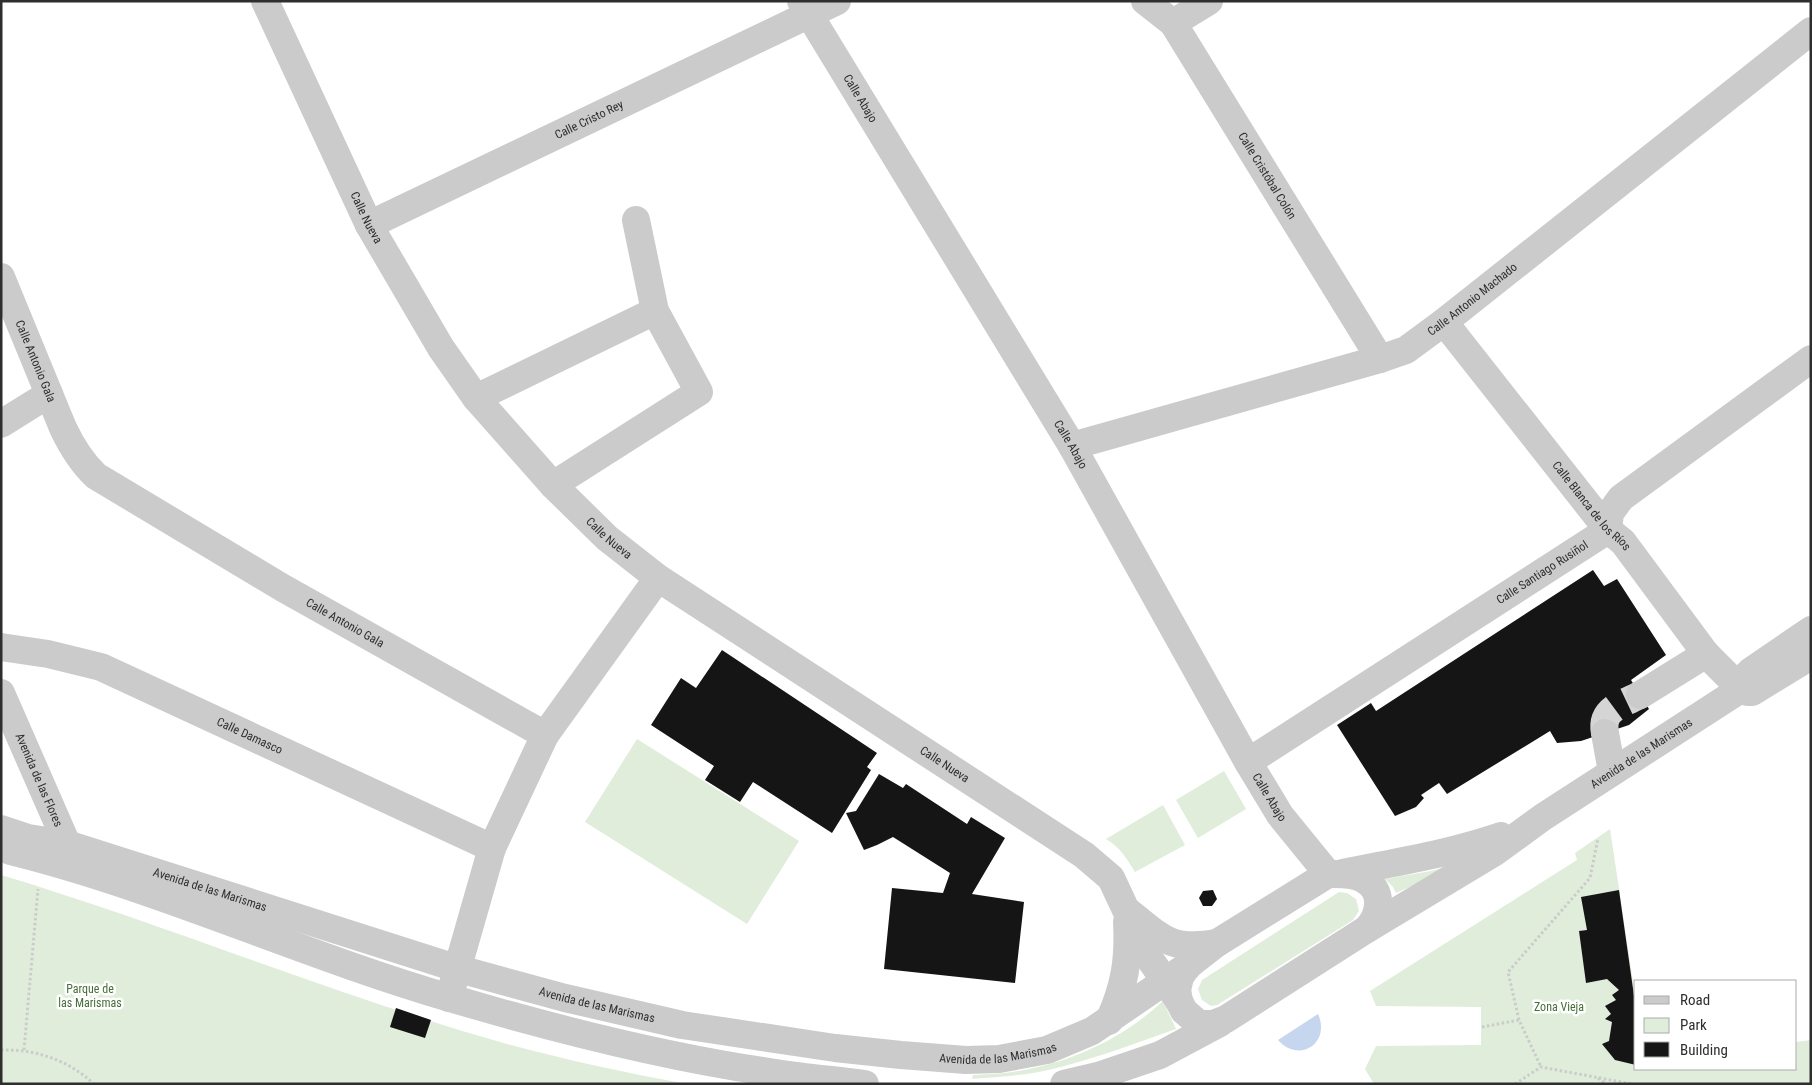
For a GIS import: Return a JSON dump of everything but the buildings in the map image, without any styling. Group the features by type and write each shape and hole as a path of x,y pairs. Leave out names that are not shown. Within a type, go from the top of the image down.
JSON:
{"street":[{"name":"Calle Nueva","path":"265,1 369,226 441,348 476,398 553,485 606,538 658,578 1084,855 1111,878 1147,954 1184,1011 1199,1024 1213,1024 1226,1020"},
{"name":"Calle Cristo Rey","path":"369,226 805,8 837,1"},
{"name":"Calle Cristóbal Colón","path":"1145,1 1173,23 1380,359"},
{"path":"1173,23 1209,1"},
{"name":"Calle Abajo","path":"805,8 1072,446 1248,762 1280,814 1335,874"},
{"name":"Calle Antonio Machado","path":"1072,446 1406,350 1444,322 1811,31"},
{"path":"553,485 699,392 655,311 636,220"},
{"name":"Calle Antonio Gala","path":"1,277 73,448 84,464 96,476 282,588 545,735"},
{"path":"476,398 655,311"},
{"name":"Calle Blanca de los Ríos","path":"1444,322 1608,530 1623,542 1706,654 1741,689"},
{"path":"1608,530 1610,513 1621,498 1811,359"},
{"path":"1,424 49,394"},
{"name":"Calle Santiago Rusiñol","path":"1248,762 1608,530"},
{"path":"450,998 492,848 545,735 658,578"},
{"path":"1811,630 1751,671 1742,680 1741,689 1746,692 1752,692 1811,656"},
{"name":"Calle Damasco","path":"1,647 48,654 101,667 492,848"},
{"path":"1640,695 1706,654"},
{"name":"Avenida de las Marismas","path":"1226,1020 1367,929 1495,852 1543,817 1741,689"},
{"name":"Avenida de las Flores","path":"1,694 58,853"},
{"path":"1606,733 1612,772"},
{"name":"Avenida de las Marismas","path":"1,849 58,853 459,969 565,998 682,1024 835,1048 966,1060 1021,1056 1062,1045 1092,1031 1109,1020 1172,991 1190,964 1217,943 1335,874 1438,855 1472,846 1506,834 1543,817"},
{"name":"Avenida de las Marismas","path":"1,829 28,838 58,853 172,901 450,998 604,1039 688,1057 776,1074 865,1084"},
{"path":"1335,874 1350,874 1362,878 1372,886 1377,894 1377,914 1367,929"},
{"name":"Calle Nueva","path":"1126,910 1156,934 1175,944 1196,947 1217,943"},
{"name":"Calle Nueva","path":"1109,1020 1118,1000 1126,972 1128,943 1126,910"},
{"path":"1064,1084 1098,1076 1160,1055 1226,1020"}],"path":[{"path":"1541,1067 1519,1020 1508,972 1590,878 1598,838"},
{"path":"24,1050 38,886"},
{"path":"1482,1027 1519,1020"},
{"path":"1,1050 24,1050 44,1055 80,1072 94,1084"},
{"path":"1515,1084 1541,1067 1632,1084"},
{"path":"1598,1077 1606,1084"}],"green space":[{"path":"637,739 799,841 747,924 585,822"},
{"path":"1224,771 1246,809 1198,838 1176,800"},
{"path":"1163,805 1185,845 1135,872 1119,850 1106,839"},
{"name":"Zona Vieja","path":"1610,829 1634,989 1634,1070 1797,1070 1797,1042 1811,1040 1811,1084 1374,1084 1365,1069 1376,1046 1481,1045 1481,1007 1376,1006 1370,991 1577,860 1575,853"},
{"path":"1472,859 1396,893 1385,879 1431,871"},
{"name":"Parque de las Marismas","path":"1,875 128,916 380,1005 443,1025 552,1055 619,1071 687,1084 1,1084"},
{"path":"1339,892 1347,893 1356,899 1359,911 1353,920 1217,1005 1211,1006 1202,1000 1198,989 1202,980"},
{"path":"1163,1001 1176,1029 1061,1067 1026,1074 972,1079 973,1075 1007,1073 1053,1063 1093,1048 1130,1027"}],"water":[{"path":"1318,1014 1321,1024 1320,1034 1317,1041 1311,1047 1295,1050 1286,1047 1278,1040"}],"tunnel":[{"path":"1605,733 1604,725 1609,713 1614,708 1640,695"}]}
